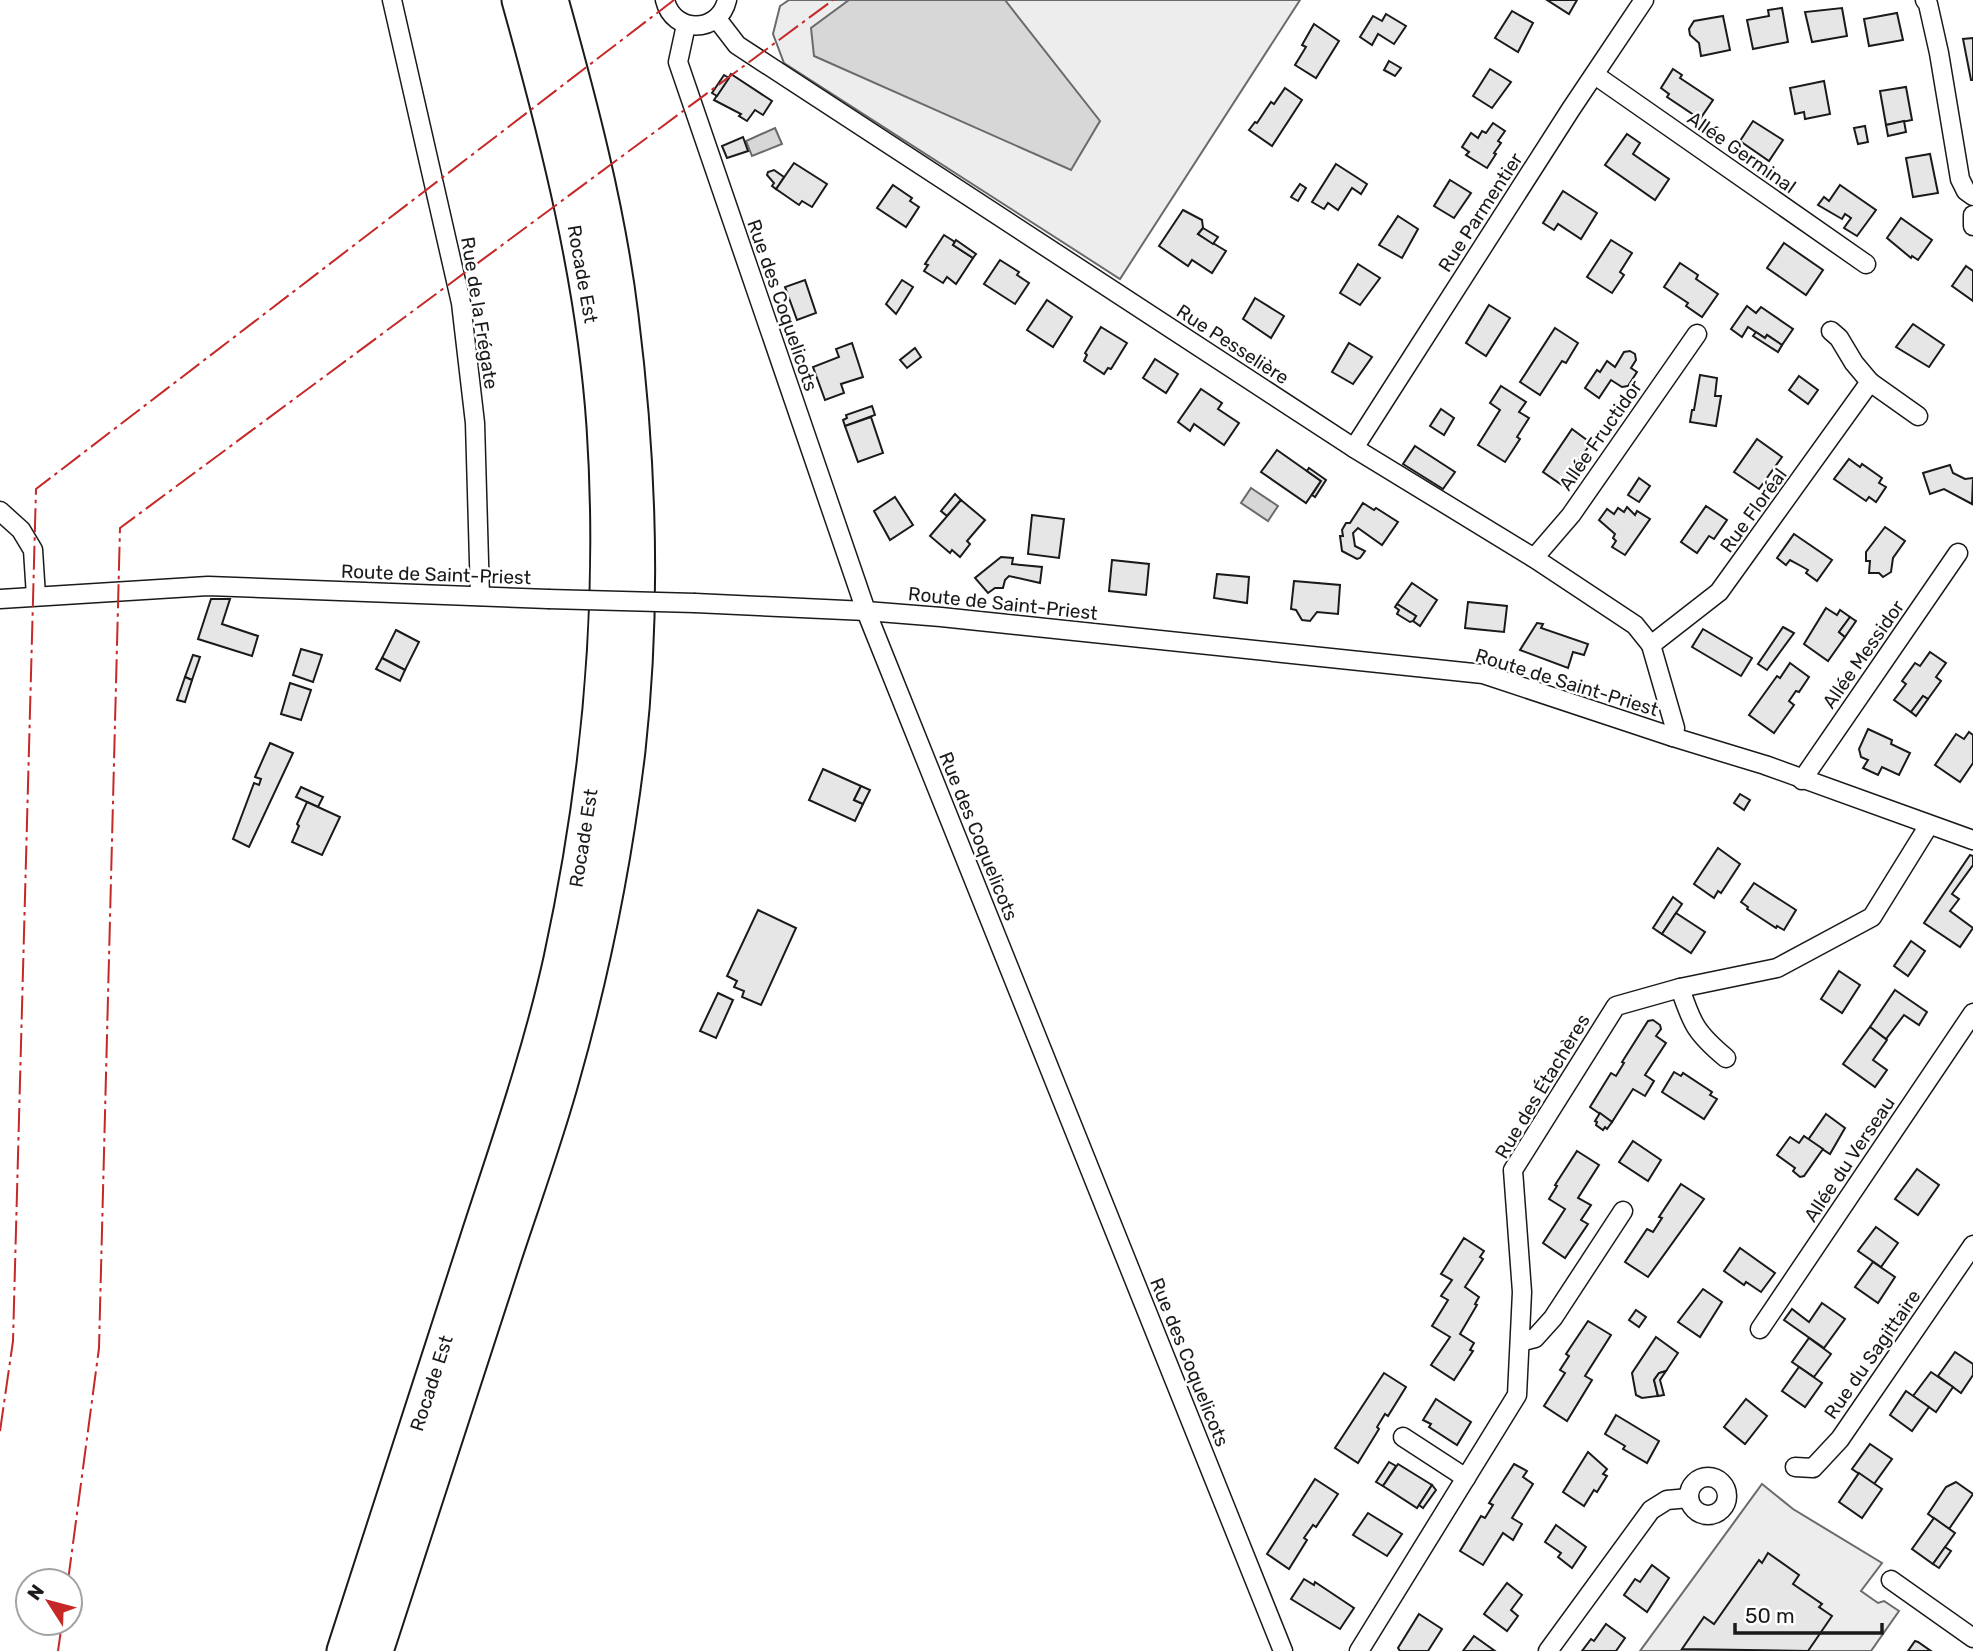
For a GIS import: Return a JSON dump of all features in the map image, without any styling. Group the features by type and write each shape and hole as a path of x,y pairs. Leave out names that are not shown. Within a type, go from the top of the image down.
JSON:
{"highway":[{"name":"Rocade Est","path":"344,1651 532,1070 560,963 580,861 598,744 605,652 608,524 604,423 591,318 571,204 543,85 519,0"},
{"name":"Rocade Est","path":"376,1651 562,1078 593,958 612,859 628,750 636,605 637,523 633,429 621,313 600,194 571,70 551,0"}],"street":[{"name":"Rue de la Frégate","path":"392,0 461,303 475,423 480,596"},
{"path":"665,0 670,14 686,25 697,27 717,19 727,0"},
{"name":"Rue Parmentier","path":"1354,448 1644,0"},
{"path":"1926,0 1940,52 1960,179 1966,191 1973,196"},
{"name":"Rue Pesselière","path":"717,19 737,45 1354,448 1534,558 1635,625 1651,645 1675,728 1673,737"},
{"name":"Rue des Coquelicots","path":"686,25 678,62 866,611 1283,1651"},
{"name":"Allée Germinal","path":"1595,75 1866,264"},
{"path":"1973,215 1973,226"},
{"path":"1831,331 1839,338 1854,363 1870,382 1918,416"},
{"name":"Allée Fructidor","path":"1534,558 1571,515 1697,334"},
{"name":"Rue Floréal","path":"1651,645 1719,592 1870,382"},
{"path":"0,511 21,530 33,550 36,596"},
{"name":"Allée Messidor","path":"1802,780 1958,553"},
{"name":"Route de Saint-Priest","path":"0,599 208,586 866,611 1066,629 1483,674 1765,765 1973,840"},
{"name":"Rue des Étachères","path":"1359,1651 1517,1395 1522,1292 1513,1170 1615,1006 1680,988 1777,968 1872,917 1929,825"},
{"path":"1680,988 1689,1015 1702,1038 1726,1058"},
{"name":"Allée du Verseau","path":"1760,1329 1973,1013"},
{"path":"1520,1342 1535,1338 1553,1318 1623,1211"},
{"name":"Rue du Sagittaire","path":"1795,1467 1813,1468 1840,1439 1973,1245"},
{"path":"1403,1437 1466,1478"},
{"path":"1548,1651 1651,1510 1667,1500 1689,1499"},
{"path":"1891,1580 1973,1638"}],"shaded area":[{"path":"789,0 1300,0 1120,279 784,63 773,34 780,6"},
{"path":"849,0 1005,0 1100,121 1071,170 814,56 811,28"},
{"path":"775,128 782,144 752,156 746,141"},
{"path":"1251,488 1278,506 1268,521 1241,503"},
{"path":"1762,1484 1793,1509 1882,1563 1861,1591 1878,1603 1884,1601 1899,1611 1871,1651 1640,1651"}],"building":[{"path":"1547,0 1577,0 1569,14"},
{"path":"1782,8 1788,42 1753,49 1747,20 1769,16 1768,10"},
{"path":"1842,8 1847,36 1812,42 1805,12"},
{"path":"1512,11 1533,23 1518,52 1495,38"},
{"path":"1897,13 1903,40 1869,46 1864,19"},
{"path":"1386,14 1406,26 1394,44 1378,34 1372,45 1360,37 1373,16 1382,21"},
{"path":"1723,16 1730,50 1701,56 1699,43 1690,35 1689,29 1694,21"},
{"path":"1314,24 1339,41 1316,78 1295,65 1306,47 1302,45"},
{"path":"1973,38 1973,80 1971,80 1963,39"},
{"path":"1389,61 1401,68 1395,76 1384,70"},
{"path":"1490,69 1511,82 1492,108 1473,96"},
{"path":"1673,69 1682,75 1680,78 1713,100 1700,119 1667,97 1669,94 1661,88"},
{"path":"731,74 772,101 763,115 755,110 747,121 739,116 741,114 714,100"},
{"path":"724,75 729,78 717,96 712,93"},
{"path":"1824,81 1830,114 1805,119 1804,112 1795,114 1790,88"},
{"path":"1906,87 1912,120 1886,125 1880,91"},
{"path":"1285,88 1302,100 1272,146 1249,130"},
{"path":"1753,121 1783,140 1769,161 1740,141"},
{"path":"1904,121 1906,132 1888,136 1886,125"},
{"path":"1493,123 1505,131 1487,168 1466,155 1469,152 1462,147 1471,133 1478,138 1482,131 1486,133"},
{"path":"1865,126 1868,142 1858,144 1854,128"},
{"path":"1627,134 1640,143 1633,154 1669,179 1655,200 1605,165"},
{"path":"743,137 748,151 727,158 722,146"},
{"path":"1930,154 1938,193 1913,197 1906,158"},
{"path":"794,163 827,184 812,207 802,201 799,205 776,189"},
{"path":"1336,164 1367,184 1361,194 1352,188 1338,210 1328,203 1324,209 1312,202"},
{"path":"774,170 784,177 776,189 767,175"},
{"path":"1450,180 1471,193 1454,218 1434,206"},
{"path":"1300,184 1306,188 1298,201 1291,197"},
{"path":"893,185 912,198 910,201 919,207 906,227 877,208"},
{"path":"1840,185 1876,210 1857,236 1844,228 1851,218 1845,214 1842,219 1818,205 1824,197 1829,201"},
{"path":"1563,191 1597,213 1581,239 1558,224 1554,230 1543,223"},
{"path":"1183,210 1202,220 1203,228 1198,234 1226,251 1212,273 1192,260 1188,266 1159,246"},
{"path":"1398,216 1418,229 1402,258 1379,245"},
{"path":"1901,218 1932,240 1918,260 1912,256 1911,258 1887,238"},
{"path":"1203,228 1218,237 1213,244 1198,234"},
{"path":"944,235 955,242 953,245 973,258 956,284 947,277 943,283 924,271 928,265 925,264"},
{"path":"956,240 976,254 973,258 953,245"},
{"path":"1611,240 1632,253 1620,272 1624,275 1612,293 1587,277"},
{"path":"1784,243 1823,270 1806,295 1767,268"},
{"path":"1000,260 1019,272 1017,275 1029,283 1015,304 984,284"},
{"path":"1680,263 1698,275 1696,279 1718,294 1702,317 1686,306 1688,303 1664,287"},
{"path":"1358,264 1380,278 1360,305 1340,293"},
{"path":"1966,266 1973,271 1973,301 1952,286"},
{"path":"805,280 816,313 797,320 785,287"},
{"path":"902,280 913,287 896,314 886,304"},
{"path":"1255,298 1284,316 1271,338 1243,319"},
{"path":"1047,300 1072,317 1053,347 1027,330"},
{"path":"1489,305 1510,318 1486,356 1466,343"},
{"path":"1747,306 1756,313 1761,307 1793,329 1782,345 1748,327 1742,337 1731,329"},
{"path":"1913,324 1944,345 1929,367 1896,347"},
{"path":"1101,327 1127,343 1111,369 1108,368 1104,374 1084,361 1087,355 1085,353"},
{"path":"1555,328 1578,343 1566,363 1562,361 1540,395 1520,382"},
{"path":"1756,332 1765,338 1767,335 1782,345 1778,352 1753,336"},
{"path":"852,343 863,377 841,384 844,393 825,400 813,367 839,357 836,349"},
{"path":"1349,343 1372,357 1353,384 1332,372"},
{"path":"915,348 921,357 907,368 900,360"},
{"path":"1624,352 1635,354 1636,360 1631,368 1637,372 1628,386 1622,387 1611,380 1599,398 1585,388 1607,361 1615,367"},
{"path":"1155,359 1178,374 1166,393 1143,378"},
{"path":"1700,375 1717,378 1715,396 1721,396 1716,426 1690,422"},
{"path":"1799,376 1818,390 1808,404 1789,390"},
{"path":"1501,386 1526,402 1519,412 1529,418 1517,437 1520,439 1505,462 1478,445 1500,410 1490,403"},
{"path":"1201,389 1222,403 1218,409 1239,423 1224,445 1194,424 1190,431 1178,422"},
{"path":"872,406 875,415 845,426 843,420 847,418 846,415"},
{"path":"1441,409 1454,418 1444,435 1430,426"},
{"path":"871,417 883,453 858,462 845,426"},
{"path":"1572,429 1591,443 1562,485 1543,472"},
{"path":"1757,439 1782,457 1759,489 1734,472"},
{"path":"1415,446 1455,472 1443,489 1403,464"},
{"path":"1277,450 1321,481 1306,503 1261,472"},
{"path":"1849,459 1860,467 1862,464 1882,478 1879,483 1886,487 1876,502 1869,497 1866,501 1834,479"},
{"path":"1950,465 1953,473 1965,479 1973,478 1972,504 1944,489 1930,494 1923,473"},
{"path":"1309,468 1326,480 1315,497 1312,495 1321,481 1307,471"},
{"path":"1639,478 1650,486 1639,502 1628,495"},
{"path":"955,494 961,500 947,516 941,511"},
{"path":"895,497 913,525 890,540 874,511"},
{"path":"961,500 985,520 967,541 970,544 960,557 952,550 950,553 930,536"},
{"path":"1363,503 1398,522 1382,545 1358,528 1353,533 1355,546 1365,551 1357,559 1342,551 1340,536 1343,536 1342,530 1346,523 1350,523"},
{"path":"1706,506 1727,520 1714,539 1709,536 1697,553 1681,542"},
{"path":"1627,507 1635,515 1637,511 1650,519 1625,555 1612,547 1616,541 1613,538 1615,534 1599,520 1607,509 1614,514 1618,508 1624,512"},
{"path":"1032,515 1064,519 1059,558 1028,554"},
{"path":"1885,527 1905,541 1893,558 1891,572 1883,577 1879,573 1869,573 1870,561 1866,561 1866,552"},
{"path":"1794,534 1832,560 1817,581 1806,573 1808,570 1790,560 1786,565 1777,558"},
{"path":"1001,557 1013,558 1012,564 1042,567 1040,583 1009,576 1003,588 995,588 988,593 975,578"},
{"path":"1112,560 1149,564 1146,595 1109,591"},
{"path":"1217,574 1249,577 1247,603 1214,598"},
{"path":"1294,581 1340,585 1338,614 1317,612 1310,621 1302,620 1296,610 1291,609"},
{"path":"1412,583 1437,600 1420,626 1413,621 1416,616 1397,604"},
{"path":"211,599 230,599 222,624 258,636 252,656 198,639"},
{"path":"1468,602 1507,606 1504,632 1465,628"},
{"path":"1397,604 1416,616 1413,621 1410,622 1397,614"},
{"path":"1826,608 1837,615 1840,610 1850,617 1839,632 1845,637 1828,661 1804,644"},
{"path":"1850,617 1856,621 1845,637 1839,632"},
{"path":"1537,623 1543,624 1541,628 1588,644 1584,655 1573,652 1568,668 1520,650"},
{"path":"1783,627 1794,633 1767,670 1758,664"},
{"path":"1703,629 1752,658 1741,676 1692,647"},
{"path":"396,630 419,642 405,670 382,658"},
{"path":"301,649 322,655 313,682 293,675"},
{"path":"1930,652 1946,663 1936,677 1941,681 1928,699 1923,696 1911,712 1894,700 1906,684 1902,681 1915,663 1920,666"},
{"path":"193,655 200,657 192,680 185,677"},
{"path":"382,658 405,670 400,681 376,669"},
{"path":"1790,663 1809,677 1789,701 1794,705 1774,733 1749,715 1777,676 1780,678"},
{"path":"185,677 192,680 185,702 177,700"},
{"path":"290,683 311,690 301,720 281,714"},
{"path":"1923,696 1928,699 1916,716 1911,712"},
{"path":"1868,729 1892,740 1891,744 1910,753 1899,775 1882,767 1878,775 1863,768 1868,760 1861,757 1859,749"},
{"path":"1969,732 1973,735 1973,763 1960,782 1935,765 1956,734 1964,739"},
{"path":"270,743 293,753 249,847 233,839 254,783 259,785 261,779 255,777"},
{"path":"823,769 861,786 854,800 863,804 855,821 809,800"},
{"path":"861,786 870,790 863,804 854,800"},
{"path":"301,787 323,797 318,807 296,797"},
{"path":"1740,794 1750,800 1744,810 1734,803"},
{"path":"307,802 340,817 322,855 292,842"},
{"path":"1718,848 1740,864 1721,893 1718,891 1714,898 1694,884"},
{"path":"1970,855 1973,856 1973,865 1952,894 1959,899 1950,911 1973,928 1960,947 1924,923"},
{"path":"1754,883 1796,910 1784,930 1777,926 1776,928 1741,902"},
{"path":"1673,897 1682,904 1662,934 1653,928"},
{"path":"758,910 796,928 761,1005 742,997 744,991 734,987 737,981 727,976"},
{"path":"1676,913 1705,932 1691,953 1662,934"},
{"path":"1911,941 1925,951 1908,976 1894,966"},
{"path":"1839,971 1860,985 1842,1013 1821,999"},
{"path":"1895,990 1927,1012 1919,1025 1904,1015 1886,1039 1870,1027"},
{"path":"718,993 733,1000 716,1038 700,1031"},
{"path":"1653,1020 1661,1029 1656,1036 1666,1043 1645,1075 1654,1081 1645,1096 1633,1089 1612,1122 1590,1107 1611,1073 1616,1076 1648,1021"},
{"path":"1870,1027 1887,1040 1873,1060 1887,1070 1875,1087 1843,1064"},
{"path":"1674,1072 1681,1076 1683,1073 1712,1092 1710,1095 1717,1099 1704,1119 1662,1092"},
{"path":"1600,1113 1612,1122 1607,1129 1605,1127 1603,1130 1596,1125 1595,1121"},
{"path":"1826,1114 1845,1128 1830,1154 1808,1140"},
{"path":"1804,1136 1823,1149 1804,1176 1800,1177 1793,1171 1795,1168 1777,1155 1790,1137 1799,1143"},
{"path":"1633,1141 1661,1160 1648,1181 1619,1162"},
{"path":"1577,1151 1599,1165 1578,1198 1591,1205 1581,1220 1588,1224 1565,1258 1543,1243 1565,1209 1549,1199"},
{"path":"1917,1169 1939,1185 1918,1215 1895,1199"},
{"path":"1681,1184 1704,1199 1648,1277 1625,1262 1647,1229 1653,1232 1662,1218 1659,1217"},
{"path":"1876,1227 1898,1243 1881,1267 1858,1251"},
{"path":"1464,1238 1484,1251 1480,1257 1483,1259 1465,1287 1479,1297 1460,1334 1474,1343 1470,1350 1473,1351 1454,1380 1431,1365 1450,1337 1432,1326 1448,1300 1441,1296 1452,1280 1441,1274"},
{"path":"1740,1248 1775,1273 1761,1292 1746,1282 1744,1285 1724,1271"},
{"path":"1873,1262 1895,1277 1878,1303 1855,1287"},
{"path":"1703,1289 1722,1302 1700,1337 1678,1322"},
{"path":"1822,1303 1845,1319 1824,1348 1784,1320 1792,1309 1809,1322"},
{"path":"1636,1310 1646,1317 1639,1327 1629,1320"},
{"path":"1588,1321 1611,1335 1585,1376 1592,1380 1567,1421 1544,1406 1565,1373 1560,1370 1569,1356 1566,1354"},
{"path":"1656,1337 1678,1353 1666,1371 1659,1373 1654,1380 1658,1396 1642,1398 1636,1395 1632,1373"},
{"path":"1809,1338 1831,1354 1814,1377 1792,1362"},
{"path":"1955,1352 1973,1364 1973,1375 1961,1393 1938,1376"},
{"path":"1799,1367 1822,1383 1805,1407 1782,1391"},
{"path":"1666,1371 1660,1380 1664,1395 1658,1396 1654,1380 1659,1373"},
{"path":"1931,1372 1953,1387 1936,1412 1913,1396"},
{"path":"1384,1373 1406,1387 1388,1416 1385,1414 1358,1463 1335,1448"},
{"path":"1906,1391 1929,1407 1912,1431 1890,1415"},
{"path":"1436,1399 1471,1422 1457,1445 1423,1420"},
{"path":"1746,1399 1767,1416 1745,1444 1724,1427"},
{"path":"1616,1415 1659,1441 1647,1463 1623,1449 1625,1446 1605,1434"},
{"path":"1870,1444 1892,1459 1874,1484 1852,1469"},
{"path":"1588,1452 1607,1469 1603,1474 1607,1476 1584,1506 1563,1492"},
{"path":"1389,1462 1396,1466 1383,1486 1376,1482"},
{"path":"1398,1464 1432,1485 1417,1508 1383,1486"},
{"path":"1514,1464 1527,1471 1523,1477 1533,1484 1512,1518 1522,1524 1513,1540 1503,1533 1483,1565 1460,1551 1481,1516 1485,1518 1493,1505 1489,1503"},
{"path":"1859,1473 1882,1489 1862,1518 1839,1502"},
{"path":"1315,1479 1338,1494 1316,1527 1313,1525 1304,1538 1307,1540 1289,1569 1267,1554"},
{"path":"1956,1482 1973,1494 1949,1529 1928,1514 1946,1487"},
{"path":"1432,1485 1436,1490 1423,1508 1419,1505"},
{"path":"1368,1513 1402,1534 1387,1556 1353,1535"},
{"path":"1934,1518 1955,1533 1933,1564 1912,1549"},
{"path":"1556,1525 1586,1547 1572,1568 1558,1557 1561,1553 1545,1542"},
{"path":"1945,1547 1951,1551 1939,1568 1933,1564"},
{"path":"1768,1553 1799,1575 1793,1584 1822,1604 1819,1607 1832,1616 1808,1651 1682,1649 1704,1617 1714,1624 1759,1560 1762,1563"},
{"path":"1652,1565 1669,1578 1647,1612 1624,1595 1635,1579 1640,1582"},
{"path":"1304,1579 1314,1585 1315,1582 1354,1608 1340,1629 1291,1599"},
{"path":"1507,1583 1522,1595 1511,1610 1518,1616 1507,1631 1484,1614"},
{"path":"1419,1614 1442,1629 1428,1651 1400,1651 1398,1648"},
{"path":"1606,1624 1625,1638 1616,1651 1582,1651 1591,1639 1594,1641"},
{"path":"1474,1636 1495,1651 1463,1651"},
{"path":"1915,1641 1918,1642 1931,1651 1908,1651"}],"power":[{"path":"0,1431 13,1341 36,489 674,0"},
{"path":"70,1567 99,1348 120,528 833,0"},
{"path":"58,1651 60,1637"}]}
